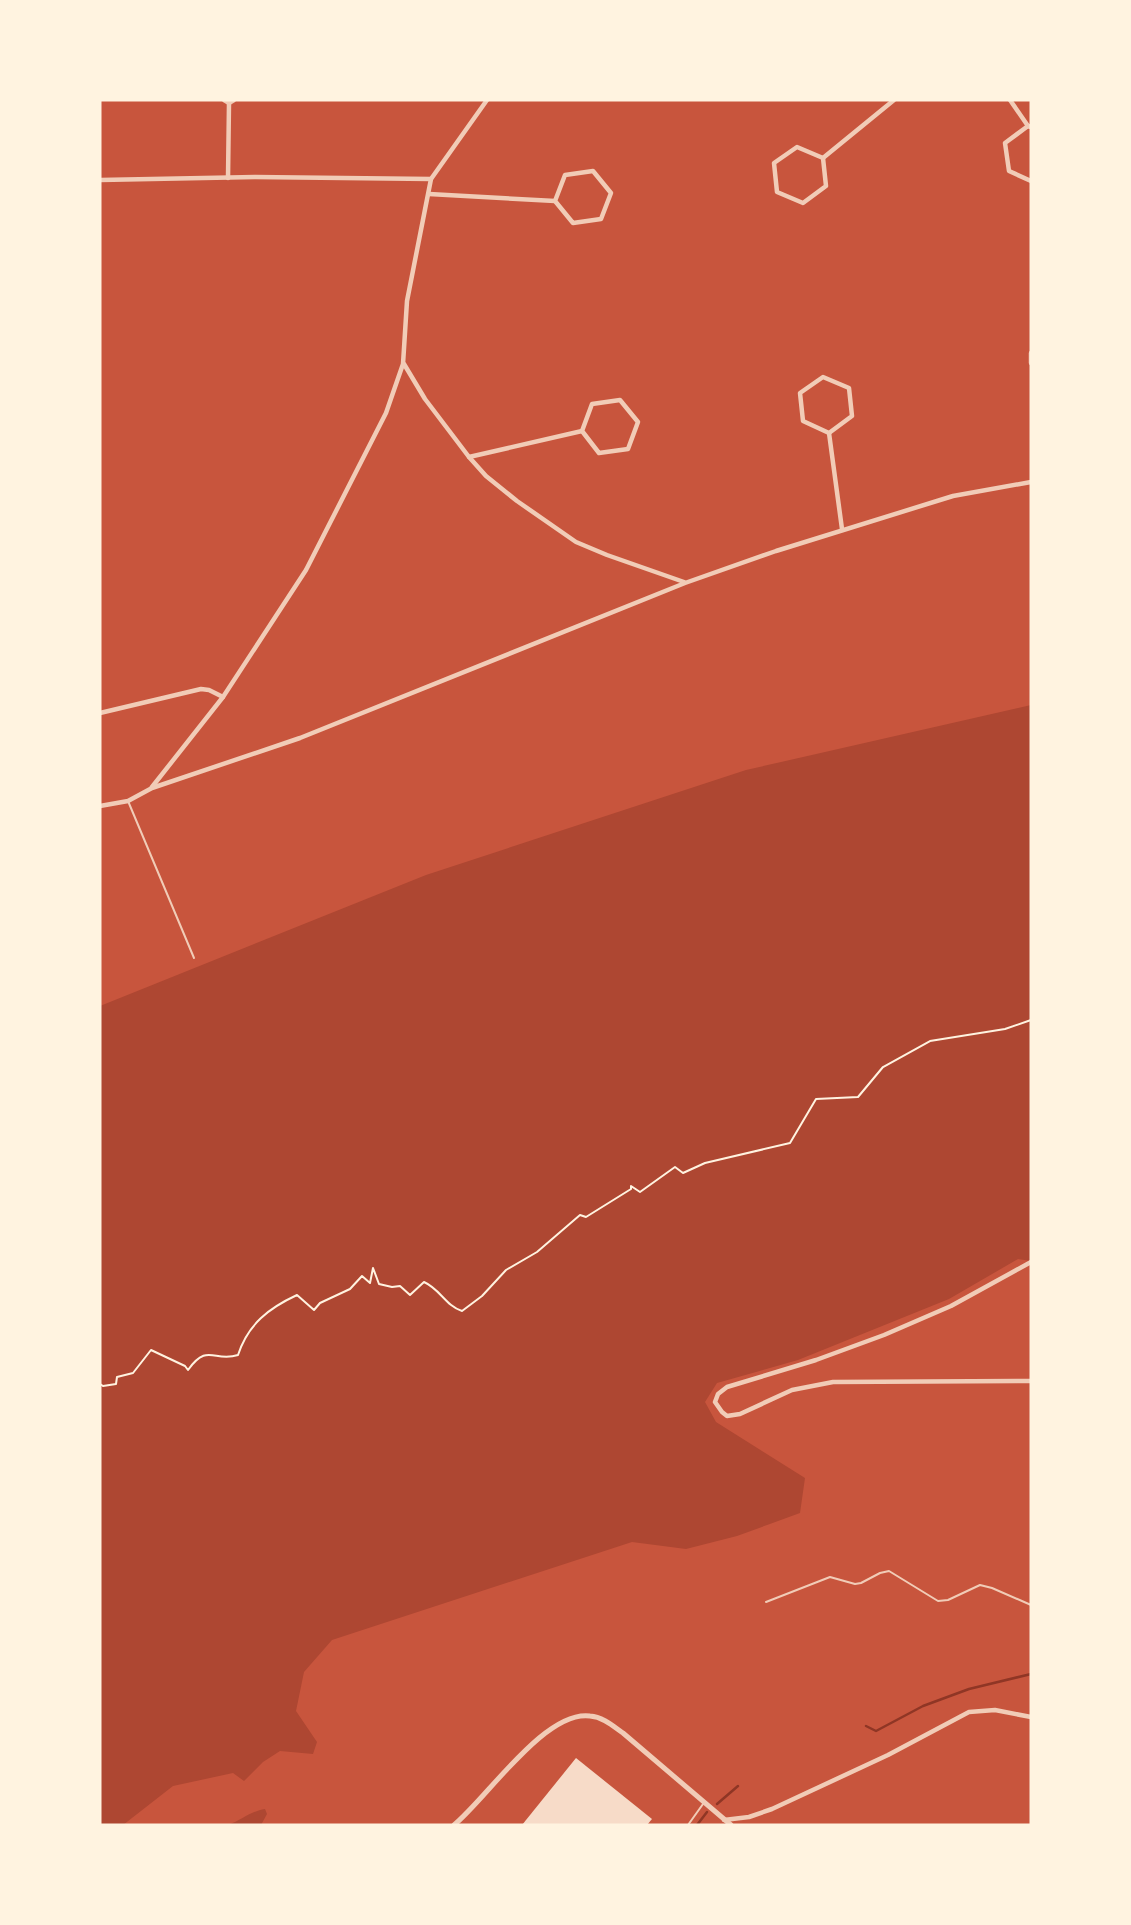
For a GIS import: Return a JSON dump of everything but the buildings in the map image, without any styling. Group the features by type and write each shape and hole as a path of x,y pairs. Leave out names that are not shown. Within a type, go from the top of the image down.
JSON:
{"street":[{"path":"152,788 223,697 299,582 386,413 403,364 407,301 431,179 488,100"},
{"path":"823,158 894,100"},
{"path":"1010,100 1030,127 1006,143 1009,171 1031,181"},
{"path":"228,178 229,101"},
{"path":"797,147 823,158 826,186 803,203 777,192 774,163 797,147"},
{"path":"429,194 555,201 573,223 601,219 611,193 593,171 584,172 565,175 555,201"},
{"path":"100,180 431,179"},
{"path":"1031,353 1031,363"},
{"path":"403,364 425,399 469,457 492,481 566,537 599,553 685,583"},
{"path":"823,377 849,388 852,416 829,433 803,421 800,393 823,377"},
{"path":"620,400 638,422 628,449 600,453 582,431 592,404 620,400"},
{"path":"469,457 582,431"},
{"path":"829,433 842,530"},
{"path":"100,806 128,800 152,788 300,738 685,583 953,496 1031,482"},
{"path":"100,713 201,690 209,690 223,697"},
{"path":"1031,1262 951,1306 872,1340 727,1387 718,1394 715,1402 722,1412 733,1416 792,1390 833,1382 1031,1381"},
{"path":"724,1820 749,1817 772,1809 888,1755 969,1712 995,1710 1031,1717"},
{"path":"454,1825 527,1749 560,1724 583,1716 598,1718 615,1727 731,1825"}],"lane":[{"path":"128,800 194,958"},
{"path":"766,1602 830,1577 861,1583 889,1571 938,1601 948,1600 980,1585 1031,1605"},
{"path":"688,1825 704,1803"}],"path":[{"path":"100,1384 116,1384 117,1377 133,1373 151,1350 188,1370 197,1357 210,1354 234,1357 238,1354 243,1339 272,1307 297,1295 314,1310 320,1303 349,1289 362,1276 370,1283 373,1268 379,1284 400,1286 410,1295 425,1282 433,1286 453,1308 462,1311 482,1296 506,1270 537,1252 580,1215 586,1217 631,1189 631,1186 640,1192 675,1167 684,1173 705,1163 790,1143 817,1099 858,1097 883,1067 930,1041 1005,1029 1031,1020"}],"shaded area":[{"path":"1031,705 1031,1261 1018,1259 949,1299 798,1360 717,1383 705,1402 716,1422 805,1478 800,1513 737,1536 686,1549 632,1542 332,1640 304,1672 296,1711 317,1742 313,1754 280,1751 263,1762 244,1781 233,1773 173,1786 123,1825 100,1825 100,1006 426,875 746,770"},
{"path":"265,1809 267,1814 261,1825 228,1825 255,1812"}],"waterway":[{"path":"866,1726 876,1731 923,1706 969,1689 1031,1674"},
{"path":"717,1804 738,1786"},
{"path":"697,1825 707,1812"}]}
